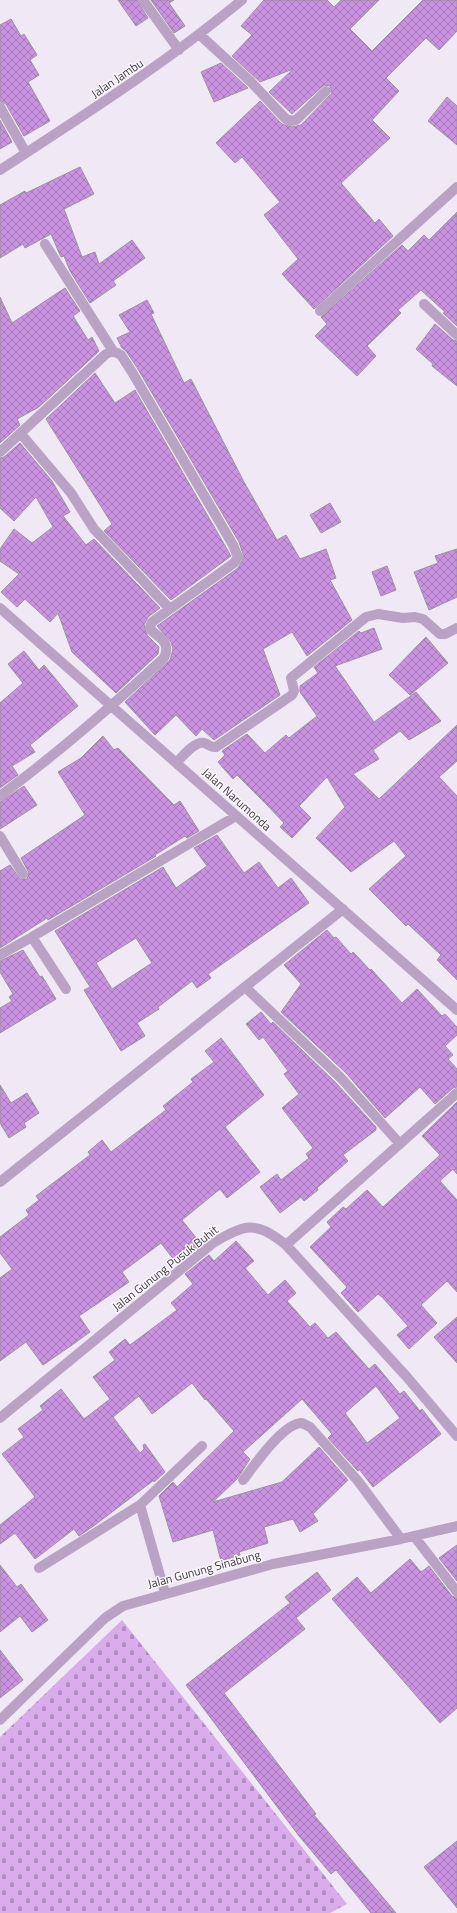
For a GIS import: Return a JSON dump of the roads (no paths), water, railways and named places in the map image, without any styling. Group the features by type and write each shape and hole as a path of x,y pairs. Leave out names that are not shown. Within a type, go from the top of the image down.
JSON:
{"street":[{"path":"143,0 179,50"},
{"name":"Jalan Jambu","path":"0,170 140,79 200,35 242,0"},
{"path":"200,35 250,81 286,119 291,121 296,120 326,91"},
{"path":"0,107 26,153"},
{"path":"320,311 457,187"},
{"path":"0,796 34,771 112,706 164,658 168,650 167,646 150,630 152,622 234,563 238,557 233,545 132,372 121,355 113,351 45,244"},
{"path":"424,304 457,336"},
{"path":"0,452 106,354 113,351"},
{"path":"21,434 71,493 94,529 170,609"},
{"name":"Jalan Narumonda","path":"0,608 177,762 236,816 457,1010"},
{"path":"177,762 198,744 203,743 212,748 216,748 292,695 294,691 291,678 366,617 378,614 403,618 415,617 422,619 440,634 445,634 457,628"},
{"path":"0,955 32,938 236,816"},
{"path":"0,836 23,874"},
{"path":"0,1182 343,909"},
{"path":"32,938 66,989"},
{"path":"245,987 341,1078 400,1144"},
{"path":"286,1245 457,1092"},
{"name":"Jalan Gunung Pusuk Buhit","path":"0,1418 213,1243 240,1228 258,1228 272,1233 286,1245 406,1376 457,1436"},
{"path":"243,1480 268,1448 290,1428 302,1423 310,1427 353,1475 401,1539"},
{"path":"39,1568 140,1505 202,1446"},
{"path":"140,1505 165,1593"},
{"name":"Jalan Gunung Sinabung","path":"0,1720 105,1618 123,1606 273,1564 401,1539 457,1526"},
{"path":"414,1536 457,1592"}]}
